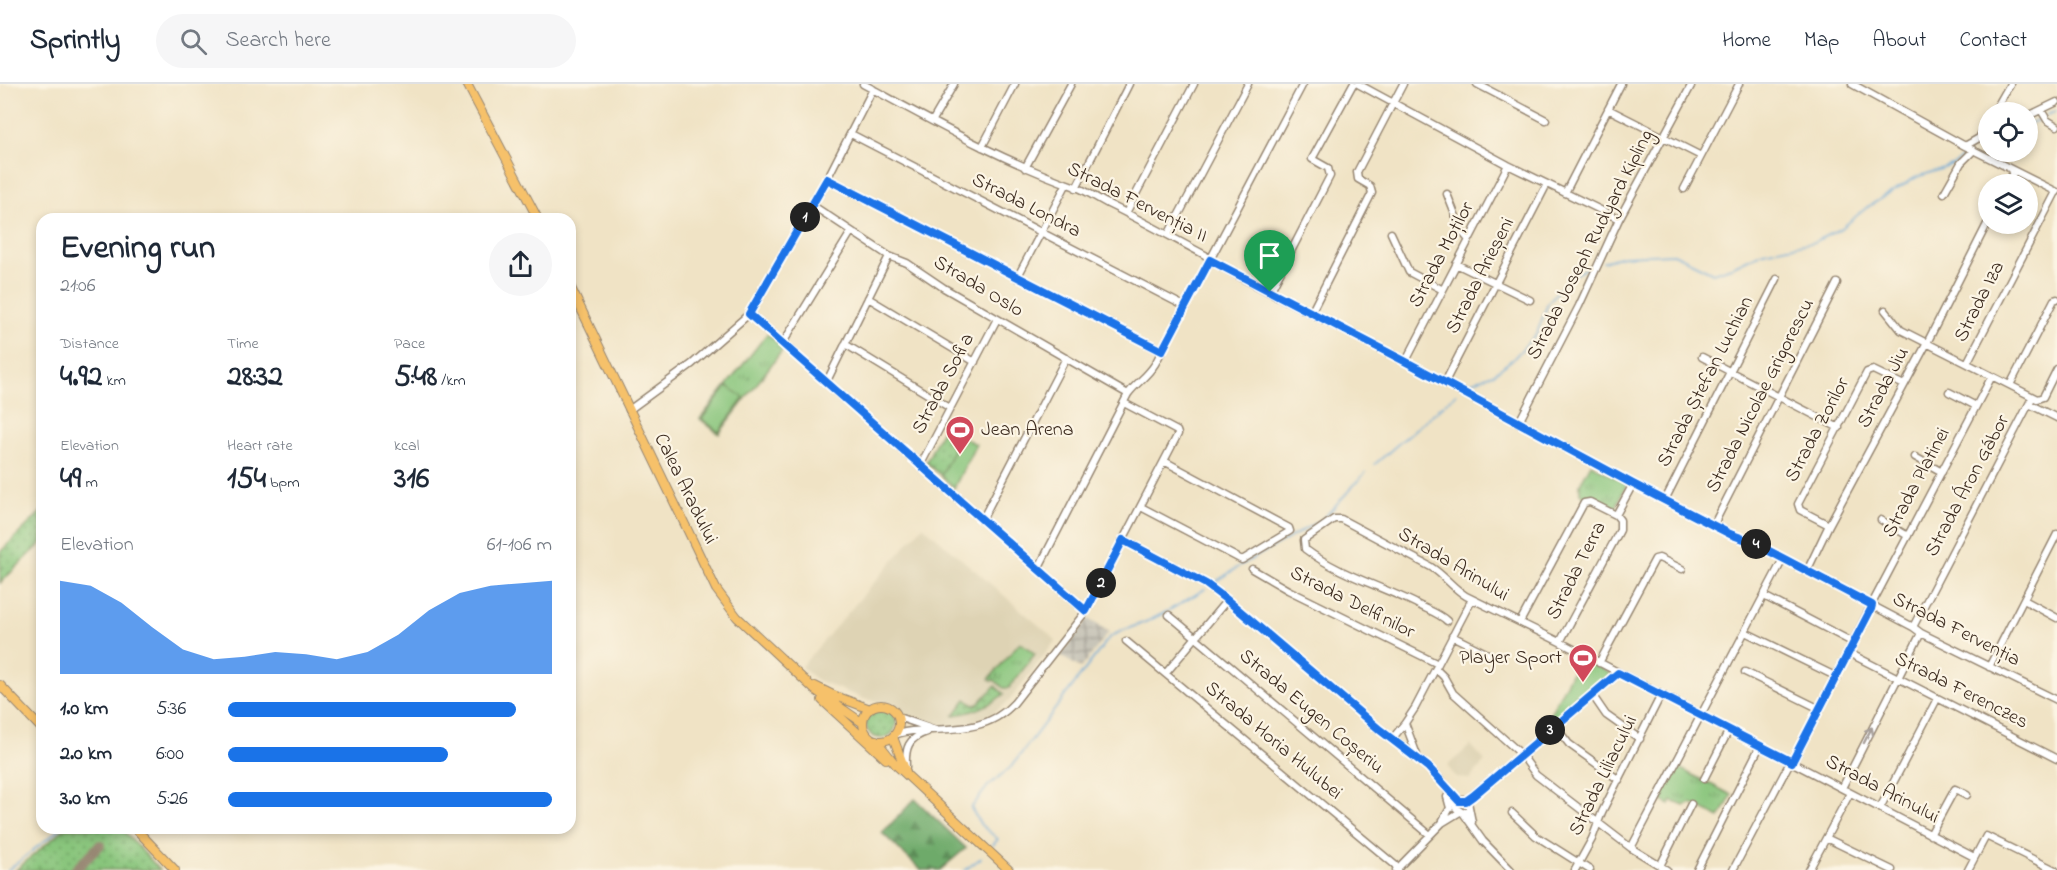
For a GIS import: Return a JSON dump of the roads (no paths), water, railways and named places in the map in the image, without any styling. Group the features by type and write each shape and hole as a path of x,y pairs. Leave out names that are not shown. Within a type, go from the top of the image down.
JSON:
{"main road":[{"path":"466,84 535,213"},
{"name":"Calea Aradului","path":"576,299 716,589 748,628 806,681 824,697 863,723"},
{"path":"806,681 813,692 897,770 906,774"},
{"name":"Calea Aradului","path":"806,681 833,695 870,709"},
{"path":"0,685 36,723"},
{"path":"876,741 885,741 894,736 899,726 898,717 889,706 880,705 870,709 865,715 863,723 868,736 876,741 896,765 1009,870"},
{"path":"894,736 906,774"},
{"path":"141,834 175,870"}],"street":[{"name":"Strada Fervenția II","path":"865,84 982,147 1076,188 1126,213 1205,255 1210,260 1406,361 1633,484 1872,605"},
{"path":"933,120 954,84"},
{"path":"982,147 1015,84"},
{"path":"1026,168 1071,84"},
{"path":"1076,188 1129,84"},
{"path":"1126,213 1194,84"},
{"path":"1168,235 1248,84"},
{"path":"1038,569 1128,394 1135,384 1146,377 1162,351 1303,84"},
{"path":"1270,292 1330,176 1328,168 1312,159 1353,84"},
{"path":"1358,84 1508,165 1619,219"},
{"path":"1311,313 1372,193 1370,186 1358,179 1357,172 1403,84"},
{"path":"1477,84 1546,120"},
{"path":"1565,193 1621,84"},
{"name":"Strada Joseph Rudyard Kipling","path":"1519,422 1579,306 1619,219 1692,84"},
{"path":"1684,189 1739,84"},
{"path":"1852,84 1965,146 2056,192"},
{"path":"1867,92 1871,84"},
{"path":"2000,102 2010,84"},
{"path":"628,410 692,364 749,314 827,179 873,89"},
{"path":"2038,115 2044,115 2057,102"},
{"path":"1608,109 1701,156"},
{"path":"2044,115 2057,126"},
{"name":"Strada Londra","path":"851,134 1186,307"},
{"path":"1965,146 1978,139"},
{"path":"1944,193 1960,163 1974,150"},
{"name":"Strada Moților","path":"1406,361 1508,165"},
{"path":"827,179 1162,351"},
{"name":"Strada Arieșeni","path":"1445,382 1547,184"},
{"path":"1017,278 1066,185"},
{"name":"Strada Iza","path":"1967,363 2056,192"},
{"path":"1446,194 1462,232 1469,240"},
{"name":"Strada Oslo","path":"812,205 889,256 907,263 944,288 1128,394"},
{"path":"783,343 851,232"},
{"path":"1391,233 1409,272 1443,290"},
{"name":"Strada Jiu","path":"1807,571 1829,525 1927,344 1982,234"},
{"path":"827,381 889,256"},
{"path":"1456,264 1530,300"},
{"name":"Strada Ștefan Luchian","path":"1665,500 1777,279"},
{"name":"Strada Nicolae Grigorescu","path":"1714,524 1837,282"},
{"path":"868,298 975,362"},
{"path":"2010,385 2054,300 2057,299"},
{"path":"1885,310 1901,330 2010,385 2057,418"},
{"path":"749,314 1086,611"},
{"name":"Strada Sofia","path":"921,464 997,319"},
{"path":"845,344 950,408"},
{"path":"1702,357 1839,428"},
{"path":"982,520 1066,358"},
{"name":"Strada Áron Gábor","path":"1913,627 2031,401 2043,398 2057,369"},
{"name":"Strada Zorilor","path":"1829,525 1800,510 1798,504 1870,370 1904,385"},
{"name":"Strada Platinei","path":"1733,870 1837,677 1872,605 1992,376"},
{"path":"1949,392 1976,406"},
{"path":"894,736 905,731 962,729 1003,714 1086,611 1178,432 1124,403"},
{"path":"1915,457 1942,472"},
{"path":"1141,507 1245,560 1290,531 1289,528 1164,461"},
{"name":"Strada Terra","path":"1616,515 1633,484"},
{"name":"Strada Terra","path":"1520,622 1584,503 1590,502 1616,515 1620,520 1620,530 1560,642"},
{"name":"Strada Arinului","path":"1458,626 1314,555 1305,549 1303,542 1338,518 1431,567 1457,590 1472,598 1974,857"},
{"path":"1881,520 1908,536"},
{"path":"1989,667 2057,534"},
{"path":"1123,540 1208,586 1227,600 1417,759 1444,785 1462,807 1483,841 1511,870"},
{"path":"1599,663 1655,559 1659,558 1682,569"},
{"path":"1631,848 1783,559"},
{"name":"Strada Delfinilor","path":"1252,569 1437,667"},
{"path":"1764,596 1854,643"},
{"path":"1392,739 1415,708 1472,598"},
{"path":"1166,673 1227,600"},
{"path":"2024,600 2057,618"},
{"name":"Strada Fervenția","path":"1872,605 1921,633 2057,700"},
{"name":"Strada Eugen Coșeriu","path":"1169,615 1430,835"},
{"path":"1745,632 1837,677"},
{"path":"1842,788 1921,633"},
{"path":"1452,636 1488,654"},
{"name":"Strada Horia Hulubei","path":"1126,641 1395,865 1397,870"},
{"name":"Strada Ferenczes","path":"1849,653 2057,759"},
{"path":"1437,667 1453,693 1521,754 1536,775 1631,848 1667,870"},
{"path":"1745,672 1820,709"},
{"path":"1397,870 1444,821 1618,673"},
{"name":"Strada Liliacului","path":"1575,870 1661,695"},
{"path":"1593,696 1606,715 1640,739"},
{"path":"1880,808 1937,699"},
{"path":"898,717 936,730"},
{"path":"1405,723 1417,759"},
{"path":"1555,726 1569,744 1619,780"},
{"path":"906,774 905,753 911,740 936,730"},
{"path":"1704,779 1729,730"},
{"path":"1697,870 1760,746"},
{"path":"1444,785 1450,805 1449,813 1444,821"},
{"path":"1930,835 1955,789 1967,795"},
{"path":"1809,870 1850,793"},
{"path":"1660,866 1691,804"},
{"path":"1512,813 1536,836 1590,870"},
{"path":"1444,821 1458,817 1473,825"},
{"path":"1968,870 1986,836 2055,870"},
{"path":"1826,838 1892,870"}],"waterway":[{"path":"2047,115 2057,111"},
{"path":"2038,120 2043,118"},
{"path":"1603,262 1623,256 1674,254 1713,273 1763,252 1814,242 1842,228 1866,208 1915,178 1955,164 1967,152"},
{"path":"1464,388 1470,383 1495,373 1514,358 1537,333 1548,303 1569,277 1593,265"},
{"path":"1375,464 1456,394"},
{"path":"1214,583 1241,565 1323,519 1366,472"},
{"path":"993,845 998,839 981,825 971,808 988,786 1011,767 1109,638 1159,616 1205,589"},
{"path":"8,870 53,834"},
{"path":"965,870 981,858"}],"place":[{"name":"Jean Arena","path":"960,456"},
{"name":"Player Sport","path":"1583,684"}]}
